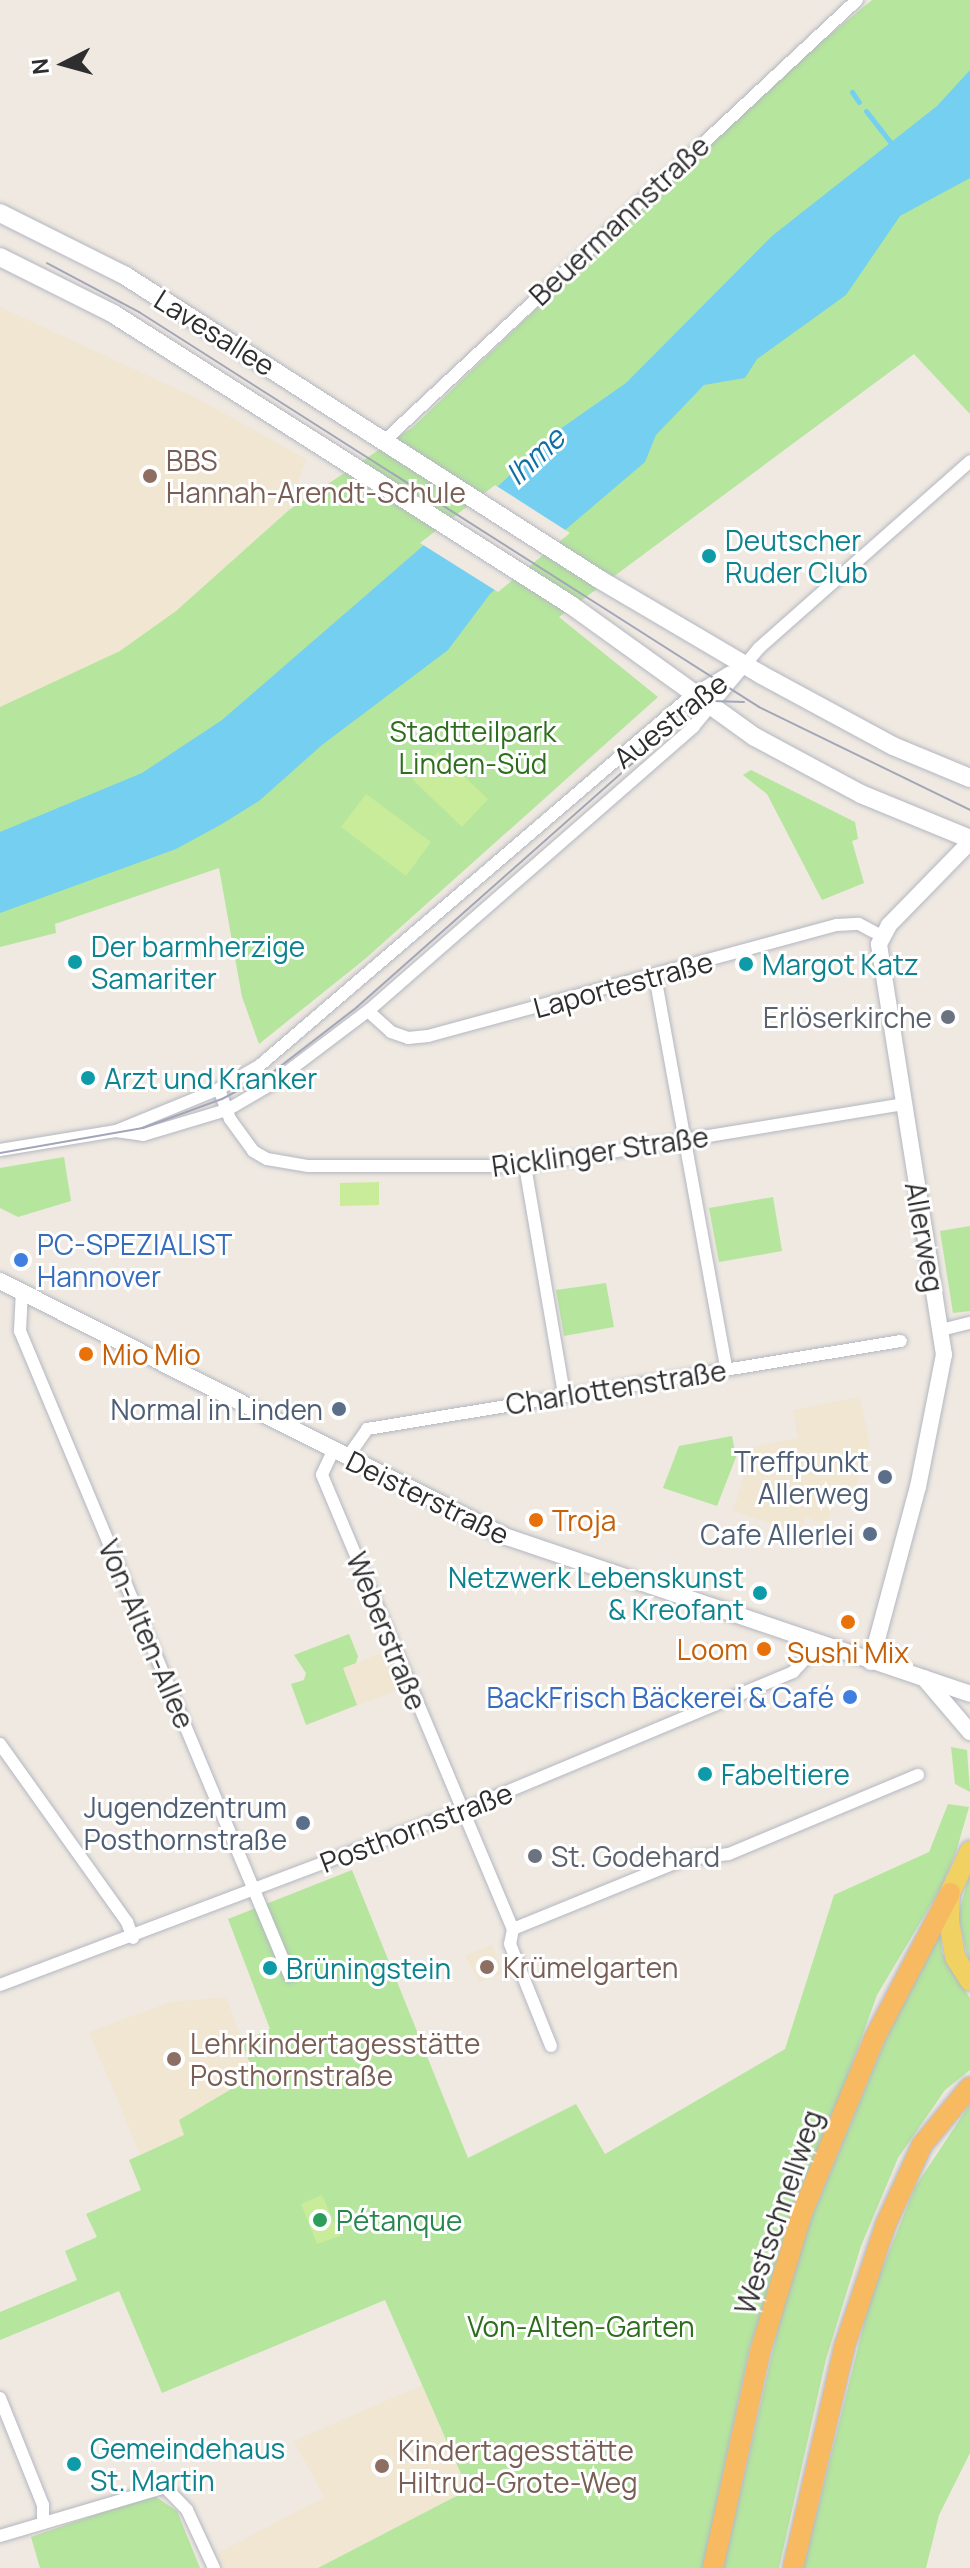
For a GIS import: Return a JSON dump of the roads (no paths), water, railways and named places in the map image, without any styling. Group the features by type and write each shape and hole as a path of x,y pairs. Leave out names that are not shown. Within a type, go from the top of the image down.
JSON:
{"highway":[{"name":"Westschnellweg","path":"713,2568 760,2352 802,2213 874,2039 950,1893"},
{"path":"793,2568 844,2348 886,2224 922,2145 970,2087"}],"main road":[{"name":"Lavesallee","path":"0,213 124,275 599,579 743,664"},
{"name":"Lavesallee","path":"0,257 112,313 571,605 692,695"},
{"path":"743,664 893,746 970,778"},
{"path":"692,695 861,794 934,829 970,841"},
{"path":"970,1851 950,1893 953,1946 970,1981"}],"street":[{"name":"Beuermannstraße","path":"383,442 857,0"},
{"path":"743,664 970,461"},
{"name":"Auestraße","path":"219,1089 259,1066 349,994 692,695 743,664"},
{"name":"Auestraße","path":"227,1110 270,1085 368,1011 693,727 743,664"},
{"path":"882,936 970,841"},
{"name":"Laportestraße","path":"368,1011 391,1032 408,1038 428,1036 850,922 882,936"},
{"name":"Allerweg","path":"871,1662 941,1386 941,1330 879,956 882,936"},
{"path":"655,976 726,1368"},
{"path":"0,1150 116,1131 219,1089"},
{"name":"Ricklinger Straße","path":"219,1089 246,1145 276,1162 525,1166 902,1104"},
{"path":"116,1131 143,1135 227,1110"},
{"path":"525,1166 564,1395"},
{"name":"Deisterstraße","path":"0,1281 507,1537 818,1645 970,1694"},
{"name":"Von-Alten-Allee","path":"22,1290 20,1331 290,1976"},
{"path":"941,1330 970,1323"},
{"name":"Charlottenstraße","path":"340,1455 367,1429 901,1341"},
{"name":"Weberstraße","path":"340,1455 322,1475 513,1929 510,1944 551,2046"},
{"name":"Posthornstraße","path":"0,1985 133,1938 461,1811 802,1666 818,1645"},
{"name":"Deisterstraße","path":"923,1677 957,1710 970,1732"},
{"path":"0,1744 127,1922 133,1938"},
{"path":"513,1929 682,1860 729,1854 918,1775"},
{"path":"0,2398 43,2505 43,2523"},
{"path":"0,2536 165,2487 187,2510 214,2568"}],"water":[{"name":"Ihme","path":"970,70 970,178 900,216 846,295 757,359 745,378 704,385 656,435 645,462 490,594 448,650 322,745 259,801 222,824 176,849 0,913 0,832 142,773 222,720 424,545 470,513 553,434 626,383 772,236 937,106"}],"waterway":[{"path":"852,92 859,102"},
{"path":"866,111 891,143"}],"tram line":[{"path":"47,263 139,312 759,707 970,810"},
{"path":"0,1153 143,1128 222,1099 273,1072 357,1007 683,719 713,701 744,702"}],"place":[{"name":"BBS Hannah-Arendt-Schule","path":"150,476"},
{"name":"Deutscher Ruder Club","path":"709,556"},
{"name":"Der barmherzige Samariter","path":"75,962"},
{"name":"Margot Katz","path":"746,964"},
{"name":"Erlöserkirche","path":"948,1017"},
{"name":"Arzt und Kranker","path":"88,1078"},
{"name":"PC-SPEZIALIST Hannover","path":"21,1260"},
{"name":"Mio Mio","path":"86,1354"},
{"name":"Normal in Linden","path":"339,1409"},
{"name":"Treffpunkt Allerweg","path":"885,1477"},
{"name":"Troja","path":"536,1520"},
{"name":"Cafe Allerlei","path":"870,1534"},
{"name":"Netzwerk Lebenskunst & Kreofant","path":"760,1593"},
{"name":"Sushi Mix","path":"848,1622"},
{"name":"Loom","path":"764,1649"},
{"name":"BackFrisch Bäckerei & Café","path":"850,1697"},
{"name":"Fabeltiere","path":"705,1774"},
{"name":"Jugendzentrum Posthornstraße","path":"303,1823"},
{"name":"St. Godehard","path":"535,1856"},
{"name":"Krümelgarten","path":"487,1967"},
{"name":"Brüningstein","path":"270,1968"},
{"name":"Lehrkindertagesstätte Posthornstraße","path":"174,2059"},
{"name":"Pétanque","path":"320,2220"},
{"name":"Gemeindehaus St. Martin","path":"74,2464"},
{"name":"Kindertagesstätte Hiltrud-Grote-Weg","path":"382,2466"}],"park label":[{"name":"Stadtteilpark Linden-Süd","path":"473,747"},
{"name":"Von-Alten-Garten","path":"581,2326"}]}
